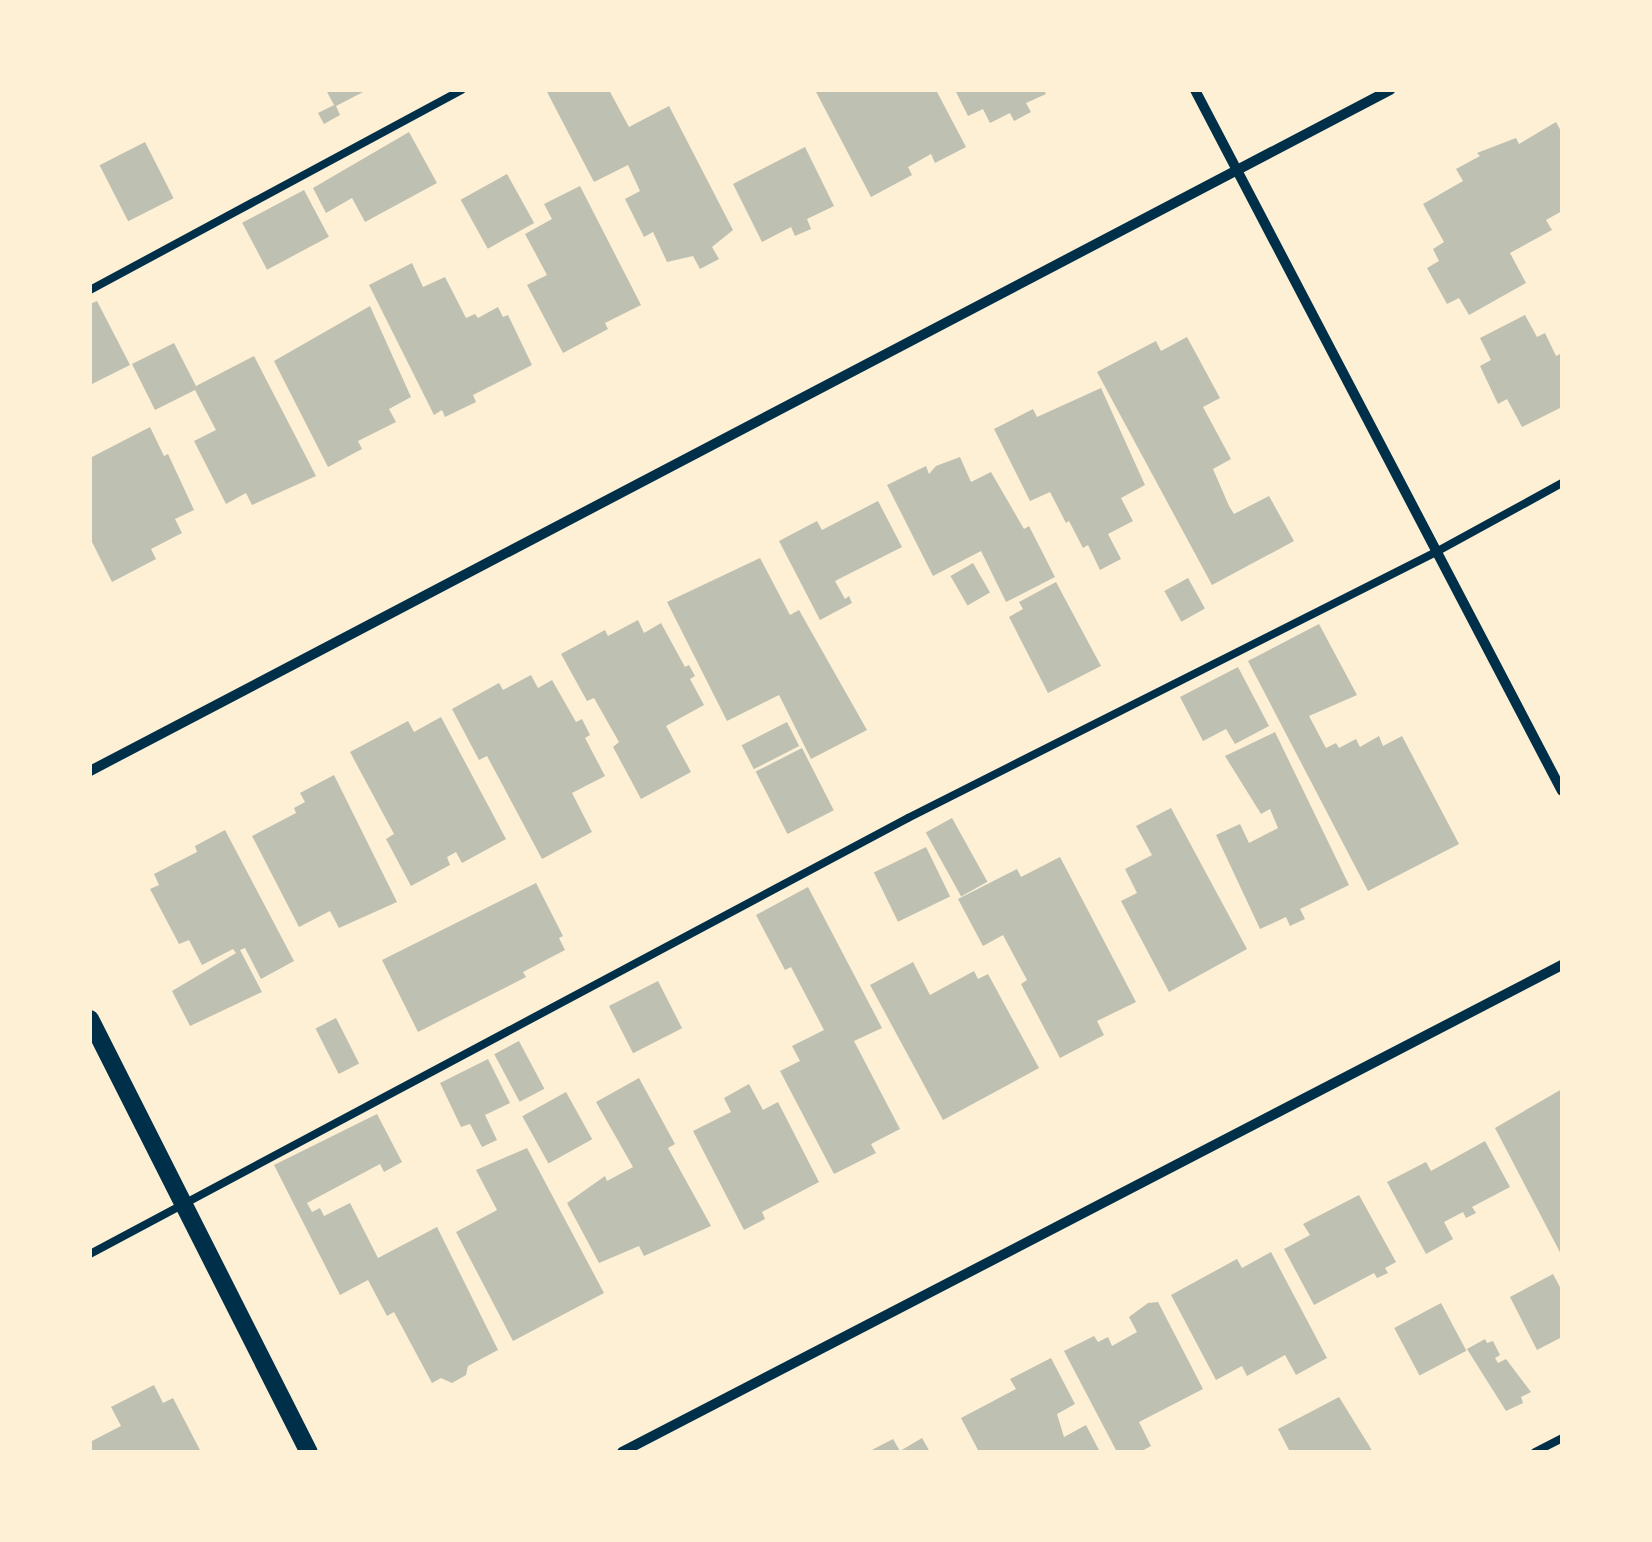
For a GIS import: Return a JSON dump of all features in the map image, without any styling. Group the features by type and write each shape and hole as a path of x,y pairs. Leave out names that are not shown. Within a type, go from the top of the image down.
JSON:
{"street":[{"path":"1195,90 1562,791"},
{"path":"90,770 1390,90"},
{"path":"622,1452 1562,964"},
{"path":"90,1019 188,1206 309,1452"}],"lane":[{"path":"90,290 462,90"},
{"path":"90,1254 188,1206 908,818 1436,552 1562,484"},
{"path":"1535,1452 1562,1438"}],"building":[{"path":"326,90 367,90 336,106 340,115 324,124 318,113 334,105"},
{"path":"546,90 609,90 629,127 669,106 733,230 712,247 719,259 700,269 693,256 667,262 653,232 644,237 625,199 640,191 628,165 594,182"},
{"path":"815,90 936,90 966,147 935,163 931,154 908,167 912,175 871,197"},
{"path":"955,90 1044,90 1046,94 1026,103 1031,112 1014,121 1010,113 990,123 983,109 968,116"},
{"path":"1556,122 1562,133 1562,211 1546,220 1552,230 1510,253 1526,283 1469,315 1459,298 1447,304 1427,268 1439,261 1433,249 1444,242 1423,204 1463,181 1456,169 1480,156 1477,153 1516,138 1519,144"},
{"path":"409,132 437,183 365,222 352,198 326,213 313,188"},
{"path":"145,142 174,198 128,221 100,165"},
{"path":"805,147 834,206 807,219 811,229 795,236 791,227 762,242 733,184"},
{"path":"507,174 534,223 488,249 461,200"},
{"path":"580,186 641,305 605,323 608,329 563,353 527,285 547,275 525,234 552,219 544,204"},
{"path":"304,190 329,237 267,270 242,223"},
{"path":"412,263 423,287 445,277 466,318 475,314 478,318 498,307 503,317 508,315 532,365 473,395 476,402 445,417 442,410 434,415 369,285"},
{"path":"97,301 130,365 90,385 90,304"},
{"path":"370,306 411,397 389,409 396,422 358,441 362,449 328,467 274,361"},
{"path":"1525,315 1537,337 1545,333 1556,356 1562,353 1562,407 1522,427 1507,399 1498,404 1480,366 1491,360 1480,338"},
{"path":"1187,337 1220,398 1203,407 1231,459 1213,469 1229,506 1234,514 1269,496 1294,541 1212,585 1097,372 1156,341 1161,351"},
{"path":"174,343 196,386 254,356 316,476 252,505 246,493 226,504 194,441 216,430 195,390 155,410 132,364"},
{"path":"1101,388 1145,485 1121,498 1133,521 1108,534 1121,559 1100,570 1088,545 1083,548 1050,492 1030,501 994,429 1033,409 1037,417"},
{"path":"150,427 164,456 168,454 194,510 175,519 182,533 151,549 156,559 112,582 90,538 90,458"},
{"path":"960,457 971,482 991,472 1024,529 1029,526 1055,577 1006,602 981,551 933,576 887,485 926,466 929,474 936,466"},
{"path":"878,501 902,547 835,581 845,599 849,596 852,603 820,620 779,541 817,521 822,530"},
{"path":"760,558 790,615 799,610 867,730 811,759 779,695 727,721 667,602"},
{"path":"973,563 990,592 967,605 950,576"},
{"path":"1188,578 1205,609 1181,622 1164,591"},
{"path":"1056,582 1101,666 1048,693 1009,617 1023,609 1019,602"},
{"path":"638,620 644,633 661,623 685,667 689,665 695,676 690,679 704,705 666,726 691,772 641,799 613,747 619,742 594,698 587,701 561,654 605,630 608,636"},
{"path":"1319,624 1357,695 1309,716 1326,748 1336,743 1339,748 1356,739 1360,747 1379,736 1383,746 1402,736 1459,844 1368,891 1248,661"},
{"path":"1238,667 1269,726 1235,744 1226,729 1203,741 1180,697"},
{"path":"531,675 538,688 552,680 576,722 582,719 590,735 585,738 605,776 572,793 592,832 542,859 487,756 479,760 452,709 499,683 503,690"},
{"path":"441,717 506,839 462,863 456,852 447,857 450,865 411,886 386,839 394,834 350,752 408,721 414,732"},
{"path":"787,722 799,746 754,769 742,745"},
{"path":"1275,732 1349,885 1300,909 1305,919 1290,926 1286,917 1260,929 1216,835 1240,824 1249,843 1278,828 1270,809 1261,814 1225,756"},
{"path":"802,748 834,810 787,834 756,772"},
{"path":"334,775 397,902 339,928 330,911 299,927 252,836 296,813 294,808 305,802 300,793"},
{"path":"1171,808 1247,949 1169,992 1121,901 1137,893 1125,869 1152,855 1136,826"},
{"path":"952,818 987,882 961,896 926,833"},
{"path":"225,830 294,961 261,979 245,948 240,950 262,992 190,1026 172,991 236,953 233,949 202,965 189,940 179,944 150,889 159,885 154,874 197,852 195,846"},
{"path":"926,847 950,896 898,922 874,872"},
{"path":"1060,857 1136,1002 1097,1021 1104,1035 1060,1058 1021,984 1027,980 1003,935 983,946 958,899 1017,869 1021,877"},
{"path":"536,883 563,936 559,938 565,950 523,972 526,977 418,1032 382,960"},
{"path":"808,887 882,1028 854,1041 900,1129 871,1144 876,1153 834,1174 780,1071 800,1061 792,1046 824,1030 791,967 785,970 756,915"},
{"path":"913,962 930,995 974,971 978,979 988,974 1039,1068 943,1120 870,985"},
{"path":"658,981 682,1028 633,1053 609,1006"},
{"path":"336,1018 359,1063 339,1074 316,1028"},
{"path":"519,1041 544,1089 520,1102 494,1054"},
{"path":"488,1059 510,1103 485,1115 497,1140 482,1147 470,1124 461,1127 440,1083"},
{"path":"639,1078 675,1144 668,1148 711,1226 644,1256 639,1246 599,1263 567,1203 605,1176 607,1181 633,1167 596,1102"},
{"path":"749,1084 763,1110 778,1102 819,1182 762,1212 765,1219 744,1230 693,1131 731,1112 724,1098"},
{"path":"1562,1089 1562,1256 1495,1128"},
{"path":"566,1092 592,1139 548,1163 522,1116"},
{"path":"377,1114 402,1162 384,1172 380,1164 307,1203 312,1212 320,1208 324,1216 350,1203 378,1258 437,1227 498,1350 468,1366 466,1375 452,1383 441,1378 432,1383 394,1312 387,1316 368,1280 340,1295 274,1165"},
{"path":"1485,1141 1510,1187 1472,1207 1476,1213 1466,1218 1463,1212 1444,1222 1453,1239 1426,1254 1387,1182 1426,1162 1431,1171"},
{"path":"527,1148 604,1293 513,1341 456,1232 497,1210 476,1170"},
{"path":"1359,1195 1396,1262 1385,1268 1388,1273 1377,1278 1374,1273 1314,1305 1284,1249 1310,1235 1303,1224"},
{"path":"1271,1252 1327,1358 1296,1375 1285,1355 1247,1376 1242,1366 1216,1380 1171,1295 1237,1259 1242,1268"},
{"path":"1553,1274 1562,1291 1562,1337 1537,1350 1510,1297"},
{"path":"1158,1302 1203,1389 1139,1422 1151,1446 1140,1452 1117,1452 1064,1351 1094,1336 1098,1342 1108,1337 1112,1346 1137,1332 1129,1317 1148,1303"},
{"path":"1441,1303 1466,1351 1420,1376 1394,1328"},
{"path":"1485,1339 1487,1343 1493,1341 1500,1355 1495,1358 1498,1363 1506,1359 1531,1392 1521,1397 1523,1403 1506,1411 1467,1349"},
{"path":"1051,1358 1075,1404 1057,1414 1064,1437 1086,1425 1100,1452 979,1452 961,1418 1016,1389 1010,1379"},
{"path":"154,1385 163,1403 173,1398 201,1452 90,1452 90,1442 121,1426 111,1407"},
{"path":"1339,1397 1373,1452 1290,1452 1278,1429"},
{"path":"922,1438 930,1452 868,1452 893,1439 900,1451"}]}
